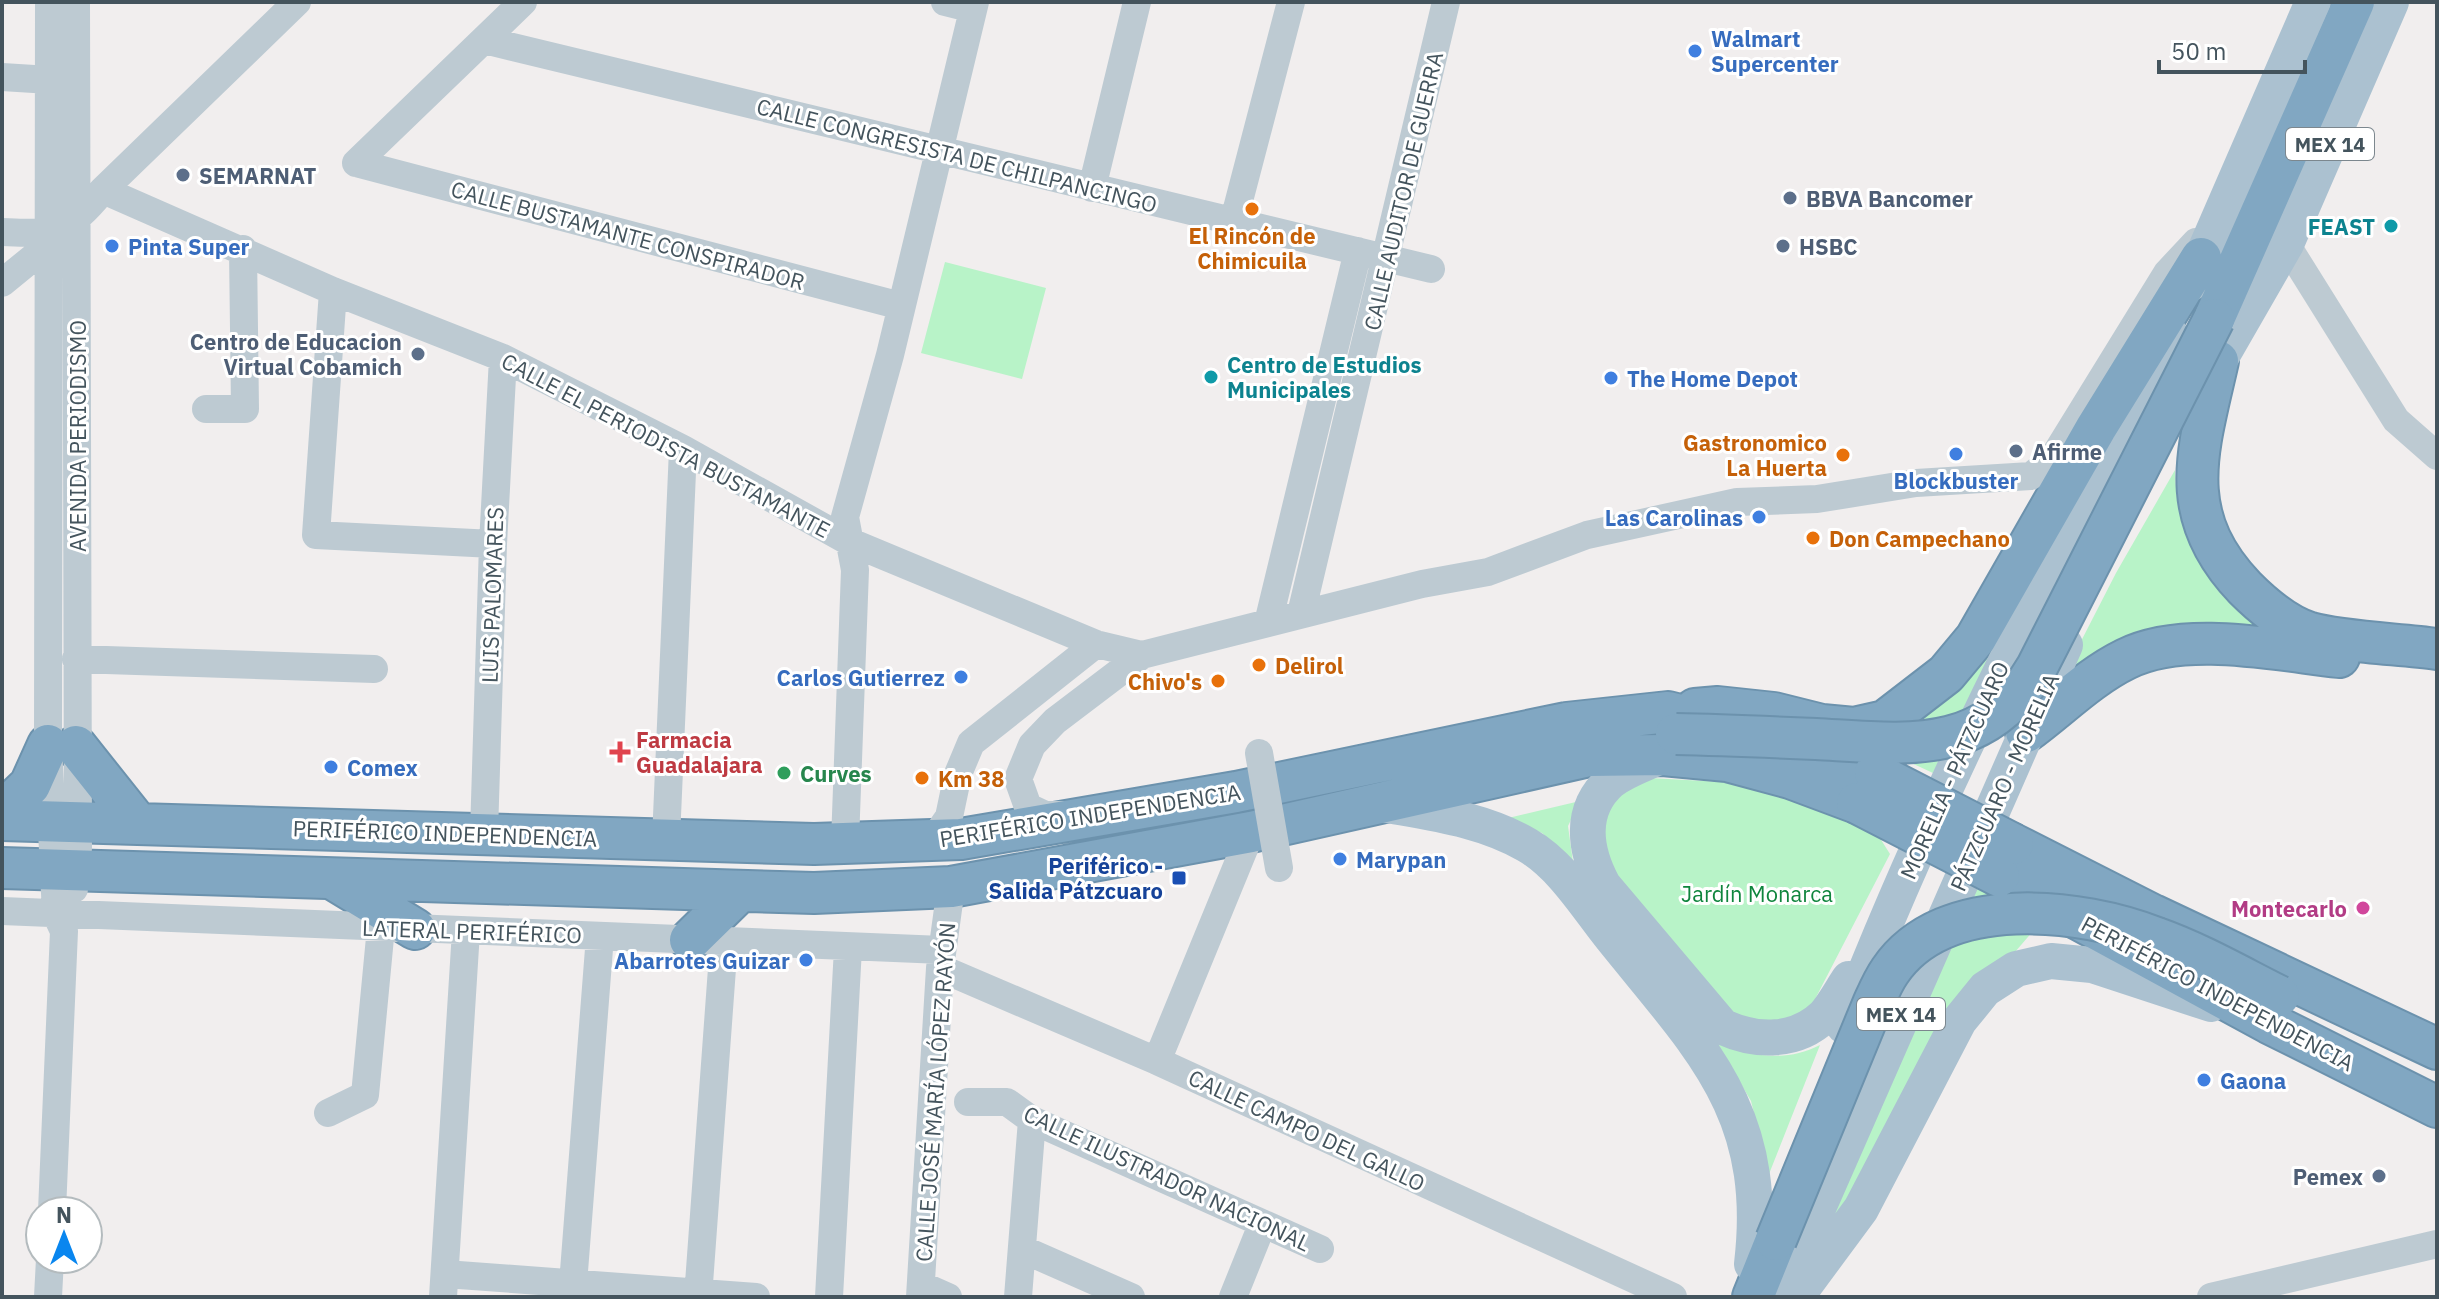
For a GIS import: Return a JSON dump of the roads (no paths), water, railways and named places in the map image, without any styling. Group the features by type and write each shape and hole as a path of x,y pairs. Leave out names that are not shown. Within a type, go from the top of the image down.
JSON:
{"highway":[{"path":"1164,850 1193,833 1254,810 1548,747 1632,733 1913,744 1964,733 1997,714 2019,694 2037,667 2214,319 2354,2"},
{"path":"1669,734 1718,707 1774,713 1822,725 1854,728 1885,721 1936,683 1976,638 2096,428 2201,258"},
{"path":"2218,361 2196,459 2206,536 2224,566 2265,608 2310,633 2437,649"},
{"path":"2026,732 2097,675 2128,658 2163,646 2266,649 2437,671"},
{"name":"PERIFÉRICO INDEPENDENCIA","path":"2,820 666,839 845,842 961,839 1236,792 1566,723 1669,734 1727,761 1790,778 1866,788 2006,860 2274,1009 2437,1107"},
{"name":"PERIFÉRICO INDEPENDENCIA","path":"2,868 814,893 951,887 1251,832 1589,756 1669,734"},
{"path":"2,812 30,785 62,745 138,824"},
{"name":"PERIFÉRICO INDEPENDENCIA","path":"2006,860 2153,915 2428,1039"},
{"path":"333,879 398,928"},
{"path":"707,940 740,891"},
{"path":"1756,1274 1890,971 1916,946 1943,930 1971,919 2006,914 2049,914 2097,920 2172,944 2274,1009 2437,1076"}],"main road":[{"name":"MEX 14","path":"2201,258 2313,2"},
{"name":"MEX 14","path":"2286,244 2391,2"},
{"name":"PÁTZCUARO - MORELIA","path":"1779,1297 2081,609 2286,244"},
{"name":"MORELIA - PÁTZCUARO","path":"1756,1274 1879,935 2006,655 2156,367 2201,258"},
{"path":"1669,734 1613,779 1598,796 1586,835 1590,861 1603,885 1723,1027 1743,1036 1769,1039 1797,1033 1823,1016 1879,935"},
{"path":"1380,804 1493,828 1530,846 1558,872 1688,1033 1725,1086 1744,1131 1754,1170 1758,1218 1756,1274"},
{"path":"1796,1297 1861,1209 1959,1021 1985,989 2016,969 2051,961 2092,965 2274,1009"}],"street":[{"name":"AVENIDA PERIODISMO","path":"49,2 65,870 53,1195"},
{"name":"AVENIDA PERIODISMO","path":"62,745 76,659 76,2"},
{"path":"2,232 51,231 77,221 103,190 297,2"},
{"path":"484,40 523,2"},
{"path":"845,842 855,570 845,517 890,355 974,6 945,2"},
{"path":"1092,188 1137,2"},
{"path":"1234,220 1291,2"},
{"name":"CALLE AUDITOR DE GUERRA","path":"1301,614 1389,257 1446,2"},
{"name":"CALLE CONGRESISTA DE CHILPANCINGO","path":"484,40 1431,269"},
{"name":"CALLE BUSTAMANTE CONSPIRADOR","path":"484,40 356,163 901,306"},
{"path":"2,77 50,80"},
{"name":"CALLE EL PERIODISTA BUSTAMANTE","path":"103,190 333,291 503,358 683,449 848,541 1096,644 1142,655"},
{"path":"1105,815 1045,815 1028,807 1018,779 1032,745 1055,721 1142,655 1301,614 1488,572 1587,535 1737,502 1817,499 1916,483 2031,476 2053,458 2167,273 2221,214"},
{"path":"2,283 35,256 51,231"},
{"path":"2286,244 2396,420 2437,456"},
{"path":"206,409 245,409 243,249"},
{"name":"CALLE AUDITOR DE GUERRA","path":"1268,623 1358,251"},
{"path":"333,291 316,535 493,544"},
{"name":"LUIS PALOMARES","path":"484,833 493,544 503,358"},
{"path":"666,839 683,449"},
{"path":"933,840 949,817 958,774 971,743 1096,644"},
{"path":"76,659 374,669"},
{"path":"1259,753 1279,868"},
{"path":"1157,1061 1251,832"},
{"name":"CALLE JOSÉ MARÍA LÓPEZ RAYÓN","path":"921,1291 941,959 951,887"},
{"name":"LATERAL PERIFÉRICO","path":"2,911 64,920 707,940 848,948 941,959"},
{"path":"328,1113 365,1095 398,928"},
{"path":"466,931 444,1286 756,1297"},
{"path":"572,1291 600,936"},
{"path":"698,1295 707,940"},
{"path":"829,1297 848,948"},
{"name":"CALLE CAMPO DEL GALLO","path":"941,959 1673,1297"},
{"name":"CALLE ILUSTRADOR NACIONAL","path":"968,1102 1007,1102 1032,1120 1320,1249"},
{"path":"1018,1297 1032,1120"},
{"path":"1233,1297 1262,1225"},
{"path":"2211,1297 2437,1244"},
{"path":"1022,1249 1131,1297"},
{"path":"48,1297 49,1275"},
{"path":"921,1291 948,1297"}],"place":[{"name":"Walmart Supercenter","path":"1695,51"},
{"name":"SEMARNAT","path":"183,175"},
{"name":"BBVA Bancomer","path":"1790,198"},
{"name":"El Rincón de Chimicuila","path":"1252,209"},
{"name":"FEAST","path":"2391,226"},
{"name":"Pinta Super","path":"112,246"},
{"name":"HSBC","path":"1783,246"},
{"name":"Centro de Educacion Virtual Cobamich","path":"418,354"},
{"name":"Centro de Estudios Municipales","path":"1211,377"},
{"name":"The Home Depot","path":"1611,378"},
{"name":"Afirme","path":"2016,451"},
{"name":"Blockbuster","path":"1956,454"},
{"name":"Gastronomico La Huerta","path":"1843,455"},
{"name":"Las Carolinas","path":"1759,517"},
{"name":"Don Campechano","path":"1813,538"},
{"name":"Delirol","path":"1259,665"},
{"name":"Carlos Gutierrez","path":"961,677"},
{"name":"Chivo's","path":"1218,681"},
{"name":"Farmacia Guadalajara","path":"620,752"},
{"name":"Comex","path":"331,767"},
{"name":"Curves","path":"784,773"},
{"name":"Km 38","path":"922,778"},
{"name":"Marypan","path":"1340,859"},
{"name":"Periférico - Salida Pátzcuaro","path":"1179,878"},
{"name":"Montecarlo","path":"2363,908"},
{"name":"Abarrotes Guizar","path":"806,960"},
{"name":"Gaona","path":"2204,1080"},
{"name":"Pemex","path":"2379,1176"}],"park label":[{"name":"Jardín Monarca","path":"1757,893"}]}
